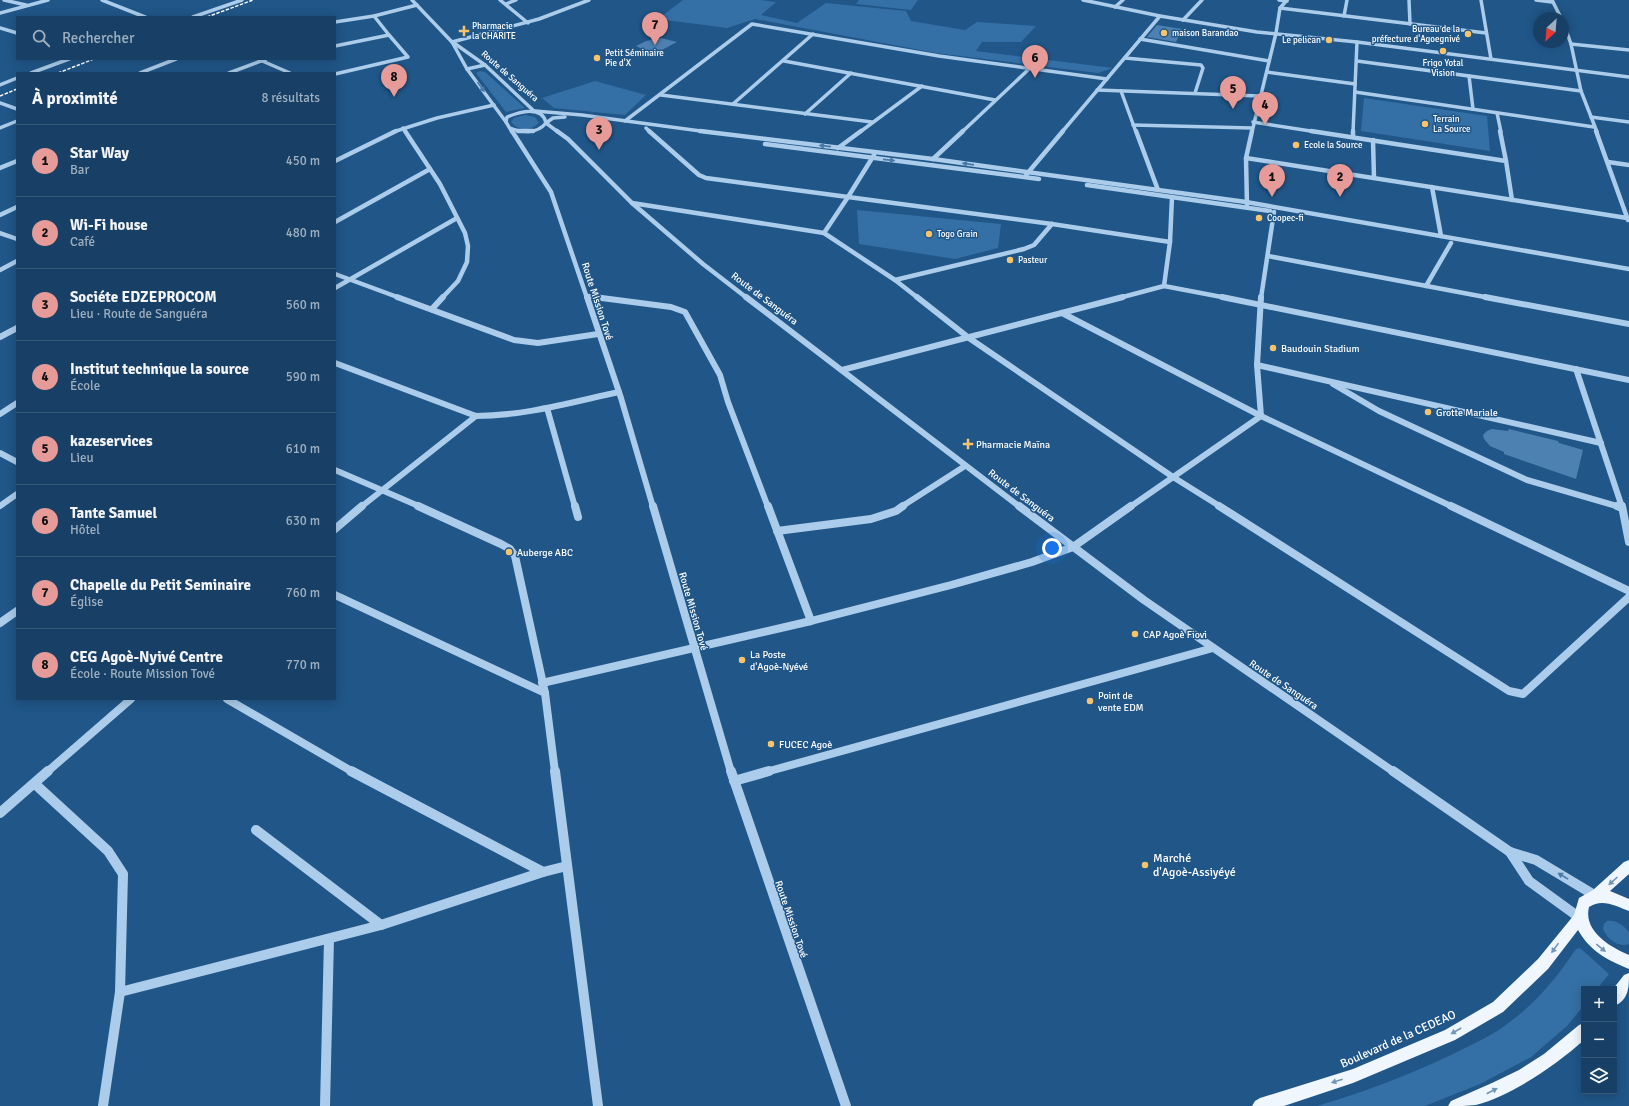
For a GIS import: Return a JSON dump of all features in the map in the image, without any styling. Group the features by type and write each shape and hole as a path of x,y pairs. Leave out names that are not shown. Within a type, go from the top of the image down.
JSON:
{"main road":[{"path":"1596,896 1629,866"},
{"path":"1629,905 1617,899 1596,896 1588,898 1582,903 1580,910 1580,918 1583,928 1598,946 1609,954 1629,962"},
{"name":"Boulevard de la CEDEAO","path":"1260,1106 1353,1076 1450,1035 1498,1006 1520,987 1543,964 1580,918"},
{"path":"1617,995 1629,980"},
{"path":"1456,1106 1480,1097 1528,1072 1561,1051 1581,1033"}],"street":[{"path":"4,0 28,5"},
{"path":"0,12 48,0"},
{"path":"102,0 142,16"},
{"path":"196,16 242,0"},
{"path":"412,0 452,42 467,69 506,122 507,118 514,113 534,111 582,115 933,159 1027,175 1274,212 1629,274"},
{"path":"500,0 528,23"},
{"path":"506,4 516,0"},
{"path":"452,42 528,23 568,10 589,0"},
{"path":"1083,0 1160,16 1257,32 1357,42 1629,77"},
{"path":"1115,7 1123,0"},
{"path":"1183,20 1202,0"},
{"path":"1279,0 1287,1"},
{"path":"1344,16 1347,0"},
{"path":"1409,0 1410,24"},
{"path":"1481,0 1491,59"},
{"path":"1536,0 1552,1 1558,12"},
{"path":"1248,208 1246,202 1246,158 1276,33 1280,8 1287,1"},
{"path":"336,22 374,16 417,5"},
{"path":"1280,8 1486,33"},
{"path":"336,74 408,57 374,16"},
{"path":"1027,175 1160,16"},
{"path":"625,121 661,95 750,25 813,34 940,56 1107,79"},
{"path":"0,28 16,33"},
{"path":"733,104 784,61 813,34"},
{"path":"336,46 389,35"},
{"path":"1246,158 1628,220 1581,91 1569,38"},
{"path":"1140,39 1269,61"},
{"name":"Route de Sanguéra","path":"452,42 485,65 534,111 545,119 546,123 568,140 632,203 703,264 965,466 1073,547 1213,648 1510,852 1536,860 1596,896"},
{"path":"1353,137 1357,42"},
{"path":"1571,44 1629,50"},
{"path":"1125,58 1201,64 1204,68 1195,93"},
{"path":"34,72 66,60"},
{"path":"143,72 173,60"},
{"path":"231,72 259,60 288,72"},
{"path":"784,61 995,100"},
{"path":"1357,61 1581,91"},
{"path":"467,69 485,65"},
{"path":"933,159 1028,69"},
{"path":"1267,72 1355,84"},
{"path":"805,114 851,73"},
{"path":"1469,76 1473,109"},
{"path":"0,85 16,78"},
{"path":"838,148 922,86"},
{"path":"1097,90 1260,96"},
{"path":"1121,91 1158,190"},
{"path":"1355,92 1594,127"},
{"path":"661,95 872,122"},
{"path":"0,103 16,109"},
{"path":"336,160 404,128 461,112 494,105"},
{"path":"1497,112 1512,200"},
{"path":"540,129 553,118 563,117 873,158 1158,190 1246,202 1629,269"},
{"path":"1591,117 1629,122"},
{"path":"0,128 16,121"},
{"name":"Route Mission Tové","path":"506,122 522,150 551,192 587,296 598,334 619,392 734,781 846,1106"},
{"path":"1254,122 1506,162"},
{"path":"1133,124 1252,128"},
{"path":"510,128 517,131 529,131 543,127 568,140"},
{"path":"404,128 440,184 465,233 468,246 467,262 458,282 432,309"},
{"path":"646,128 699,175 706,178 1052,224 1170,242"},
{"path":"522,150 523,138 527,131 529,131"},
{"path":"1373,140 1374,178"},
{"path":"824,233 876,152"},
{"path":"0,168 16,161"},
{"path":"1608,162 1629,164"},
{"path":"336,221 430,169"},
{"path":"1432,187 1441,236"},
{"path":"1164,286 1170,242 1172,197"},
{"path":"632,203 824,233 895,280 970,338 1173,477 1509,690 1518,694 1523,694 1629,597"},
{"path":"0,215 16,207"},
{"path":"1261,416 1257,365 1260,304 1274,212"},
{"path":"336,287 457,218"},
{"path":"895,280 1024,249 1034,245 1052,224"},
{"path":"0,233 16,239"},
{"path":"1426,286 1451,242"},
{"path":"1268,256 1629,324"},
{"path":"0,270 16,262"},
{"path":"336,274 514,340 538,342 598,334"},
{"path":"842,370 970,338 1164,286 1260,304 1629,380"},
{"path":"587,296 671,307 685,312 720,375 725,396 812,621"},
{"path":"1062,313 1261,416 1629,591"},
{"path":"0,337 15,331"},
{"path":"336,363 476,416 496,416 547,408 619,392"},
{"path":"1257,365 1601,443"},
{"path":"1576,369 1622,508 1629,542"},
{"path":"1326,380 1379,411 1518,476 1622,508"},
{"path":"0,414 16,404"},
{"path":"547,408 578,517"},
{"path":"336,528 476,416"},
{"path":"542,683 812,621 990,574 1073,547 1261,416"},
{"path":"0,453 16,461"},
{"path":"777,530 871,519 885,515 896,511 965,466"},
{"path":"336,470 501,544 510,549 515,556 545,693 598,1106"},
{"path":"0,506 16,495"},
{"path":"336,595 545,693"},
{"path":"0,623 16,612"},
{"path":"734,781 1213,648"},
{"path":"0,813 131,700"},
{"path":"229,700 332,761 543,872"},
{"path":"35,784 108,851 123,874 120,992 103,1106"},
{"path":"256,830 381,925"},
{"name":"Route de Sanguéra","path":"1510,852 1529,881 1580,918"},
{"path":"120,992 381,925 543,872 567,866"},
{"path":"325,1106 329,939"}],"shaded area":[{"path":"683,0 761,0 776,2 761,15 797,23 826,3 906,11 911,21 965,30 977,22 1036,26 1021,42 982,42 976,51 1113,68 1098,73 936,53 755,19 727,28 658,19"},
{"path":"859,0 918,0 911,10 856,4"},
{"path":"480,71 485,72 525,108 506,112 476,73"},
{"path":"595,81 646,95 625,115 554,108 542,98"},
{"name":"Terrain La Source","path":"1364,98 1487,116 1490,151 1361,131"},
{"path":"525,115 535,117 539,123 536,126 525,129 517,127 511,122 514,118"},
{"name":"Togo Grain","path":"857,210 1001,224 998,248 955,259 859,244"},
{"path":"1607,921 1616,922 1627,929 1629,932 1629,944 1617,944 1607,936 1603,929 1604,924"},
{"path":"1580,948 1609,974 1599,986 1581,986 1581,1009 1567,1026 1531,1057 1480,1084 1425,1106 1317,1106 1403,1076 1453,1054 1490,1035 1530,1006 1554,979 1576,949"}],"building":[{"name":"maison Barandao","path":"1157,25 1182,29 1176,42 1147,37"},
{"path":"661,38 677,42 660,51 650,53 636,46 646,41"},
{"path":"1492,429 1508,431 1509,429 1558,441 1559,443 1583,450 1576,479 1504,454 1504,452 1490,446 1484,439 1483,435"}],"railway":[{"path":"210,16 253,0"},
{"path":"61,72 91,60"},
{"path":"0,96 16,89"}],"place":[{"name":"Pharmacie la CHARITE","path":"464,31"},
{"name":"maison Barandao","path":"1164,33"},
{"name":"Bureau de la préfecture d'Agoegnivé","path":"1468,34"},
{"name":"Le pelican","path":"1329,40"},
{"name":"Chapelle du Petit Seminaire","path":"655,45"},
{"name":"Frigo Yotal Vision","path":"1443,51"},
{"name":"Petit Séminaire Pie d'X","path":"597,58"},
{"name":"Tante Samuel","path":"1035,78"},
{"name":"CEG Agoè-Nyivé Centre","path":"394,97"},
{"name":"kazeservices","path":"1233,109"},
{"name":"Terrain La Source","path":"1425,124"},
{"name":"Institut technique la source","path":"1265,125"},
{"name":"Ecole la Source","path":"1296,145"},
{"name":"Sociéte EDZEPROCOM","path":"599,150"},
{"name":"Star Way","path":"1272,197"},
{"name":"Wi-Fi house","path":"1340,197"},
{"name":"Coopec-fi","path":"1259,218"},
{"name":"Togo Grain","path":"929,234"},
{"name":"Pasteur","path":"1010,260"},
{"name":"Baudouin Stadium","path":"1273,348"},
{"name":"Grotte Mariale","path":"1428,412"},
{"name":"Pharmacie Maïna","path":"968,444"},
{"name":"Auberge ABC","path":"509,552"},
{"name":"CAP Agoè Fiovi","path":"1135,634"},
{"name":"La Poste d'Agoè-Nyévé","path":"742,660"},
{"name":"Point de vente EDM","path":"1090,701"},
{"name":"FUCEC Agoè","path":"771,744"},
{"name":"Marché d'Agoè-Assiyéyé","path":"1145,865"}]}
